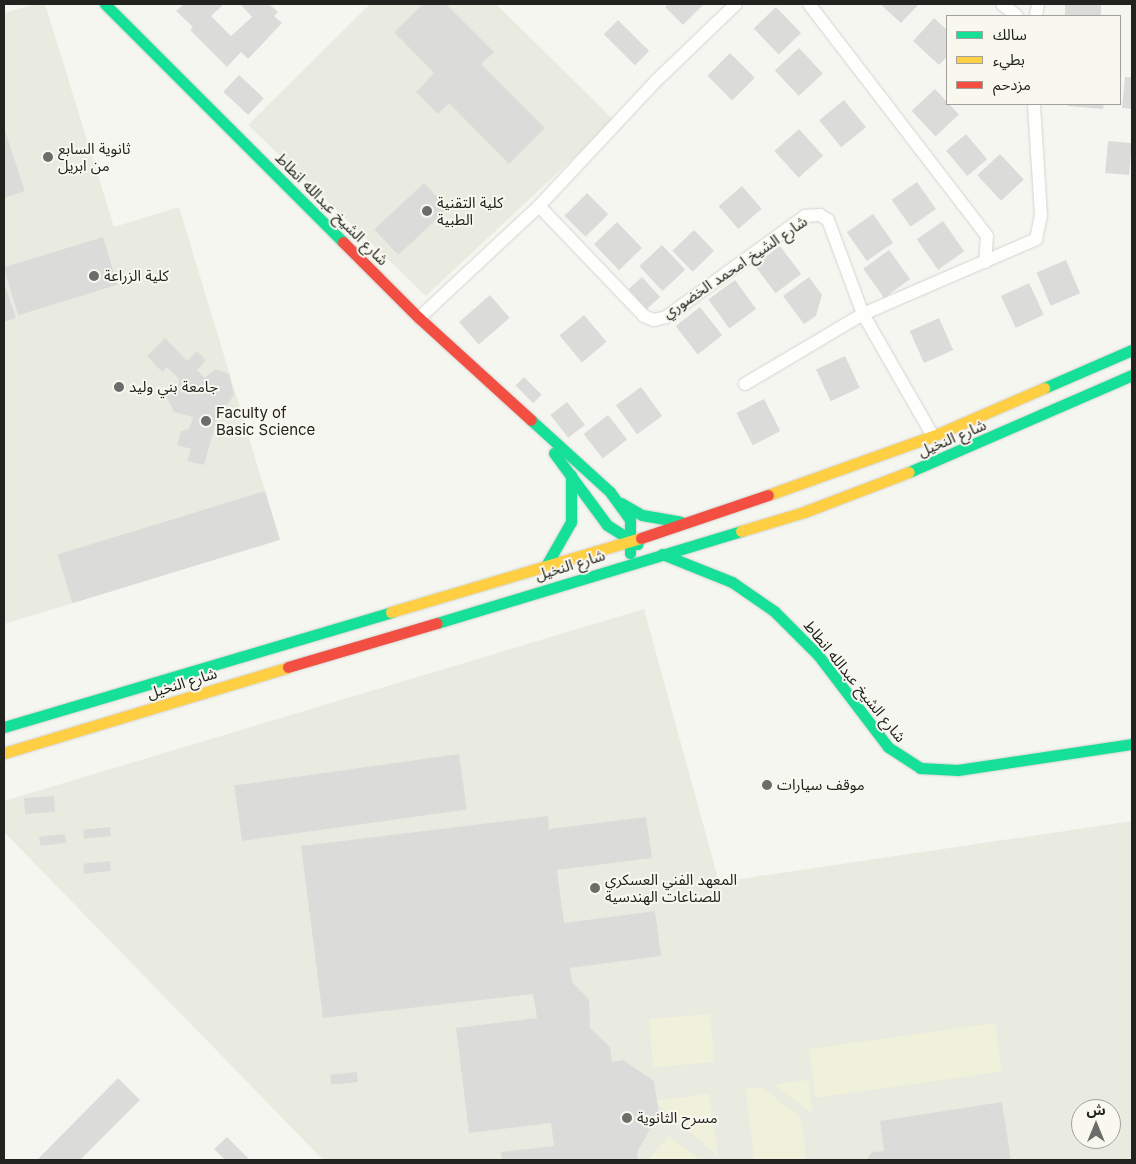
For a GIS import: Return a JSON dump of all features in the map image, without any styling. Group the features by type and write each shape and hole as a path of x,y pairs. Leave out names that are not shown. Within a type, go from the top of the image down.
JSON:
{"main road":[{"name":"شارع الشيخ عبدالله انطاط","path":"105,4 419,318 618,501 630,520 632,540 625,564"},
{"path":"1120,356 1132,339"},
{"name":"شارع النخيل","path":"4,727 697,520 933,436 1132,350"},
{"name":"شارع النخيل","path":"4,753 625,564 804,512 887,482 1132,375"},
{"name":"شارع الشيخ عبدالله انطاط","path":"542,432 607,525 632,540 662,554 732,582 774,611 818,655 888,747 897,756 920,768 958,770 1132,744"},
{"path":"547,564 571,522 570,474"},
{"path":"618,501 655,519 697,520"}],"street":[{"path":"419,318 539,206 656,81 736,4"},
{"path":"809,4 987,236 985,262"},
{"path":"1002,4 1016,15"},
{"path":"745,384 863,314 1036,238 1040,216 1034,105"},
{"name":"شارع الشيخ امحمد الخضوري","path":"539,206 644,316 654,320 666,317 805,216 820,215 828,220 863,314 933,436"}],"shaded area":[{"name":"جامعة بني وليد","path":"35,4 45,4 114,227 179,207 280,540 4,624 4,13"},
{"name":"كلية التقنية الطبية","path":"370,4 496,4 614,120 426,296 248,125"},
{"name":"المعهد الفني العسكري للصناعات الهندسية","path":"644,609 719,882 1132,821 1132,1160 323,1160 4,832 4,801"}],"green space":[{"path":"710,1014 714,1062 653,1067 649,1019"},
{"path":"995,1023 1002,1072 816,1098 809,1049"},
{"path":"808,1080 812,1113 775,1085"},
{"path":"763,1088 801,1118 806,1160 754,1160 746,1089"},
{"path":"709,1094 718,1156 654,1101"},
{"path":"669,1136 700,1160 649,1160"}],"building":[{"path":"184,4 224,4 211,16 231,36 252,17 240,4 269,4 278,12 274,16 282,23 248,59 241,52 227,67 190,30 193,27 176,11"},
{"path":"423,4 446,4 494,52 481,64 545,128 509,164 449,103 438,114 416,92 434,73 394,32"},
{"path":"668,4 704,4 683,25 665,7"},
{"path":"880,4 919,4 901,23"},
{"path":"1065,4 1101,4 1101,15 1065,15"},
{"path":"776,7 801,33 779,54 754,29"},
{"path":"934,18 946,29 946,58 939,65 913,41"},
{"path":"618,20 649,51 635,65 604,34"},
{"path":"799,48 823,74 799,96 775,71"},
{"path":"730,53 755,78 732,100 707,76"},
{"path":"239,75 264,98 248,115 223,92"},
{"path":"1125,77 1132,77 1132,109 1122,108"},
{"path":"935,89 946,101 946,105 950,105 959,115 935,136 912,111"},
{"path":"844,100 866,127 841,147 819,120"},
{"path":"1068,105 1104,105 1103,109"},
{"path":"4,128 25,191 4,198"},
{"path":"799,129 823,156 799,178 774,151"},
{"path":"966,134 987,159 967,176 946,151"},
{"path":"1108,141 1132,143 1129,175 1105,173"},
{"path":"1000,154 1024,180 1001,201 977,175"},
{"path":"917,182 936,209 911,227 892,200"},
{"path":"424,183 448,209 398,255 374,229"},
{"path":"742,186 762,209 738,229 719,206"},
{"path":"587,193 608,214 586,237 564,216"},
{"path":"873,214 893,243 867,261 847,232"},
{"path":"943,221 964,251 938,270 917,239"},
{"path":"617,222 642,248 619,270 594,244"},
{"path":"694,230 714,251 693,272 672,251"},
{"path":"103,237 118,285 18,315 4,267"},
{"path":"662,245 685,270 663,291 639,266"},
{"path":"780,246 801,274 776,293 754,265"},
{"path":"889,250 910,279 884,298 863,269"},
{"path":"1066,260 1080,293 1051,306 1037,273"},
{"path":"642,277 660,297 647,309 629,289"},
{"path":"809,277 822,295 816,316 804,324 783,296"},
{"path":"735,280 756,309 729,329 708,299"},
{"path":"4,282 16,318 4,322"},
{"path":"1029,283 1044,315 1016,328 1001,296"},
{"path":"490,295 510,318 479,345 459,322"},
{"path":"700,307 722,335 698,354 676,326"},
{"path":"584,315 606,342 582,362 559,336"},
{"path":"939,318 953,350 924,363 910,331"},
{"path":"165,338 187,361 197,351 206,360 197,370 205,378 215,369 229,374 234,395 217,419 204,465 187,461 191,449 177,445 181,431 189,429 193,417 174,412 165,394 177,388 179,379 167,367 162,372 147,356"},
{"path":"845,356 860,388 831,401 816,370"},
{"path":"524,377 542,395 533,403 516,385"},
{"path":"641,387 662,416 637,434 616,405"},
{"path":"764,399 780,431 753,445 736,413"},
{"path":"567,402 585,425 568,438 550,415"},
{"path":"608,415 627,439 603,459 584,434"},
{"path":"265,491 280,540 72,603 57,554"},
{"path":"459,754 467,809 242,841 234,786"},
{"path":"54,796 55,812 25,814 24,798"},
{"path":"548,816 549,829 646,817 652,858 557,870 564,923 655,911 661,956 570,968 572,982 589,999 590,1028 610,1047 612,1062 623,1060 654,1081 659,1114 637,1152 638,1160 502,1160 501,1152 554,1146 551,1123 469,1133 456,1028 537,1018 533,994 323,1018 301,846"},
{"path":"110,827 111,836 84,839 83,830"},
{"path":"65,834 66,843 40,846 39,837"},
{"path":"110,861 111,871 84,874 83,864"},
{"path":"357,1072 358,1082 331,1085 330,1075"},
{"path":"118,1078 140,1100 80,1160 37,1160"},
{"path":"1002,1102 1011,1160 866,1160 872,1152 884,1151 880,1121"},
{"path":"227,1137 250,1160 225,1160 214,1149"}],"traffic: fast":[{"path":"105,4 343,242"},
{"path":"1044,388 1132,350"},
{"path":"909,472 1132,375"},
{"path":"531,420 610,492 630,520 630,553"},
{"path":"554,453 607,525 638,544"},
{"path":"547,564 571,522 571,475"},
{"path":"621,503 642,515 680,522"},
{"path":"437,623 741,531"},
{"path":"662,554 732,582 774,611 818,655 888,747 920,768 958,770 1132,744"},
{"path":"4,727 391,612"}],"traffic: slow":[{"path":"768,495 933,436 1044,388"},
{"path":"741,531 804,512 909,472"},
{"path":"391,612 641,538"},
{"path":"4,753 288,667"}],"traffic: jam":[{"path":"343,242 419,318 531,420"},
{"path":"641,538 768,495"},
{"path":"288,667 437,623"}],"place":[{"name":"ثانوية السابع من ابريل","path":"48,157"},
{"name":"كلية التقنية الطبية","path":"427,211"},
{"name":"كلية الزراعة","path":"94,276"},
{"name":"جامعة بني وليد","path":"119,387"},
{"name":"Faculty of Basic Science","path":"206,421"},
{"name":"موقف سيارات","path":"767,785"},
{"name":"المعهد الفني العسكري للصناعات الهندسية","path":"595,888"},
{"name":"مسرح الثانوية","path":"627,1118"}]}
